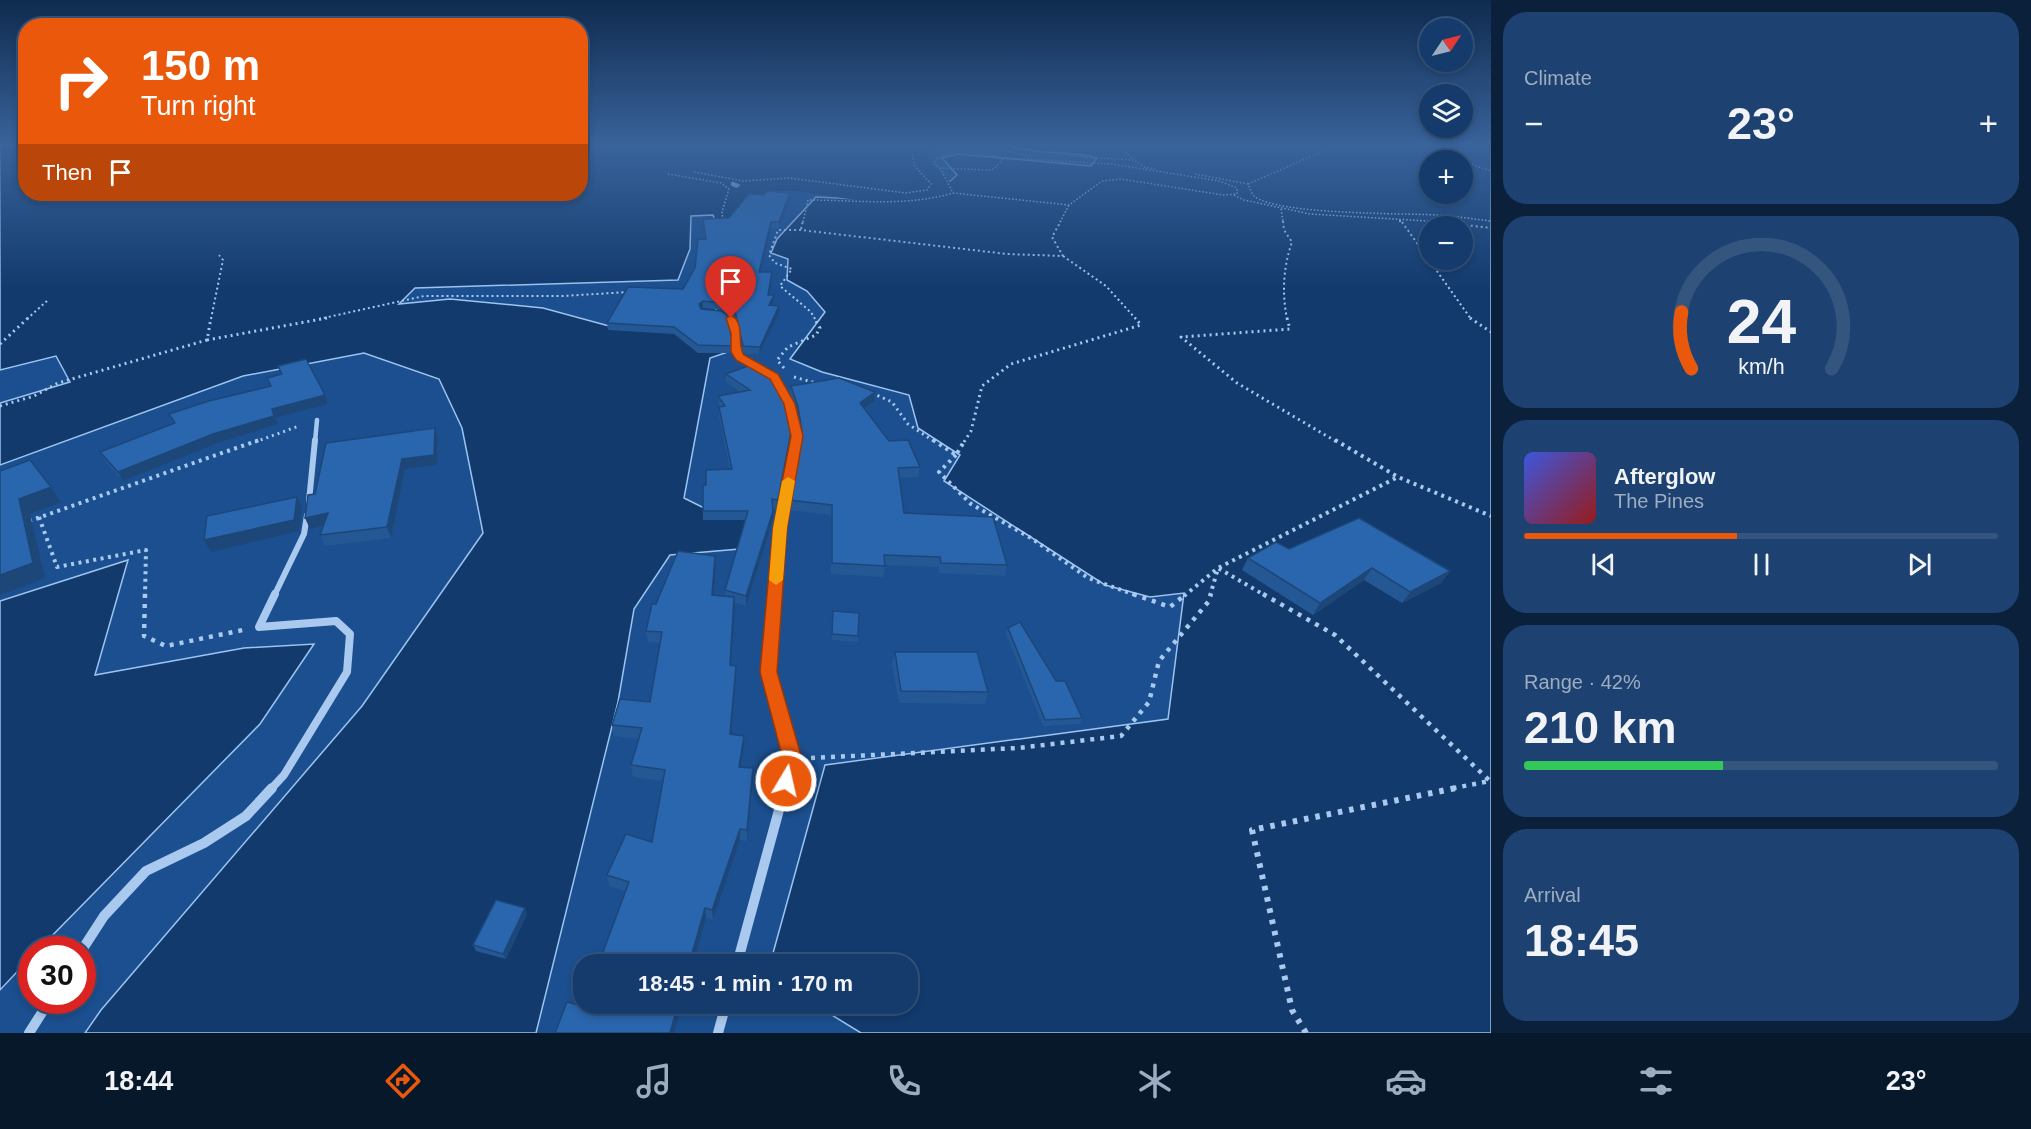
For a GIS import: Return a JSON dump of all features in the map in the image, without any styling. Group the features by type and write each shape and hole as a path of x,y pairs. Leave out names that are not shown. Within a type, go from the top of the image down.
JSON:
{"street":[{"path":"712,313 731,318 736,333 736,352 740,358 765,371"},
{"path":"739,954 793,759 769,672 780,528 797,436 789,404 774,376"},
{"path":"259,627 304,534 317,420"},
{"path":"91,936 104,916 146,871 204,843 246,816 284,775 347,672 350,634 336,621 259,627"},
{"path":"29,1033 41,1014"},
{"path":"718,1033 723,1014"}],"path":[{"path":"724,232 722,212 728,193"},
{"path":"801,230 808,200 881,204 916,202 952,193"},
{"path":"955,193 1069,205"},
{"path":"1087,193 1069,205 1052,237 1063,256 1106,286 1141,325 1011,364 982,386 971,431 956,455 939,472 971,504 1031,538 1088,578 1170,607 1218,568 1398,477"},
{"path":"1213,193 1234,195 1281,209 1340,218 1401,222 1436,221 1491,228"},
{"path":"1234,195 1238,193"},
{"path":"1252,193 1254,197 1284,206 1381,214 1437,215 1491,221"},
{"path":"1281,209 1284,230 1292,242 1286,255 1284,271 1286,316 1290,329 1181,336 1238,383 1398,477 1491,516"},
{"path":"1401,222 1472,321 1491,332"},
{"path":"784,368 777,360 788,347 816,335 820,328 811,312 780,286 792,269 775,263 769,255 778,230 801,230 1007,254 1063,256"},
{"path":"207,340 223,260 219,255"},
{"path":"0,406 34,396 58,383 207,340 337,316 424,296 530,294 563,296 629,292"},
{"path":"0,344 48,300"},
{"path":"791,376 816,384"},
{"path":"872,393 892,402 908,424 956,455"},
{"path":"20,524 317,420"},
{"path":"39,517 57,567 146,550 144,636 166,646 259,627"},
{"path":"793,759 1018,748 1120,736 1149,702 1159,661 1209,602 1218,568"},
{"path":"1218,568 1335,635 1490,781"},
{"path":"1305,1033 1292,1010 1252,830 1490,781"}],"water":[{"path":"0,193 18,193 18,201 588,201 588,193 742,193 731,211 731,274 712,319 732,335 731,351 710,358 684,498 708,510 755,515 751,548 670,555 634,609 618,702 536,1033 85,1033 101,1010 362,706 483,533 462,428 439,379 364,353 243,376 0,465 0,403 70,382 56,356 0,370","holes":["713,215 719,233 679,319 609,326 543,308 450,299 399,304 415,288 678,280 690,249 691,216"]},
{"path":"877,193 920,193 902,197"},
{"path":"937,193 1419,193 1419,204 1473,204 1473,193 1491,193 1491,1033 861,1033 830,1014 918,1014 918,954 773,954 825,765 1168,719 1184,593 1150,597 1105,585 944,481 960,455 918,428 909,395 822,372 790,359 825,312 807,291 787,280 788,259 771,253 777,239 816,197 878,200 934,196"},
{"path":"128,560 95,675 244,648 314,644 260,724 52,936 18,936 18,971 0,990 0,601"}],"building":[{"path":"790,193 779,222 771,222 759,272 772,272 768,295 774,295 769,305 779,306 760,347 743,346 734,307 723,303 703,301 699,304 701,309 721,311 727,315 733,346 698,345 674,327 607,323 628,287 683,289 695,268 698,239 706,239 703,219 729,218 749,194"},
{"path":"306,359 325,395 272,409 274,416 213,434 118,472 100,452 175,423 169,414 209,401 271,386 267,378 282,374 278,366"},
{"path":"756,363 775,376 789,410 792,427 778,500 772,499 773,511 746,596 725,590 748,511 703,511 703,485 706,485 706,470 732,469 719,407 725,406 718,396 750,390 726,374"},
{"path":"839,378 875,392 860,403 889,441 908,440 920,467 898,468 904,513 993,517 1007,565 941,563 940,557 884,555 885,566 832,563 832,505 789,500 802,431 798,407 791,386"},
{"path":"435,428 434,455 402,459 387,527 320,535 328,513 305,518 308,495 315,494 326,443"},
{"path":"30,460 51,487 19,499 33,563 0,575 0,471"},
{"path":"297,497 294,520 204,540 207,516"},
{"path":"1359,518 1450,571 1410,592 1372,568 1320,603 1248,558 1276,542 1289,549"},
{"path":"678,551 715,556 712,595 734,597 730,665 736,666 730,734 744,736 739,767 753,768 747,830 740,829 712,910 705,908 692,954 612,954 603,952 629,882 607,875 626,834 652,842 665,770 631,765 642,728 612,725 620,699 650,702 662,632 646,631 652,604 656,604"},
{"path":"833,611 859,613 858,636 832,634"},
{"path":"1020,622 1056,681 1065,681 1082,718 1045,720 1008,628"},
{"path":"895,652 977,652 988,692 901,691"},
{"path":"496,900 525,908 503,954 473,945"},
{"path":"567,1002 573,1004 573,1014 675,1014 670,1033 555,1033"}],"waterway":[{"path":"723,277 731,243 727,231 739,203 747,193"},
{"path":"879,193 907,197 927,193"}],"slow traffic":[{"path":"776,580 780,528 788,481"}],"route":[{"path":"731,318 736,333 736,352 740,358 774,376 789,404 797,436 780,528 769,672 793,759 786,781"}]}
